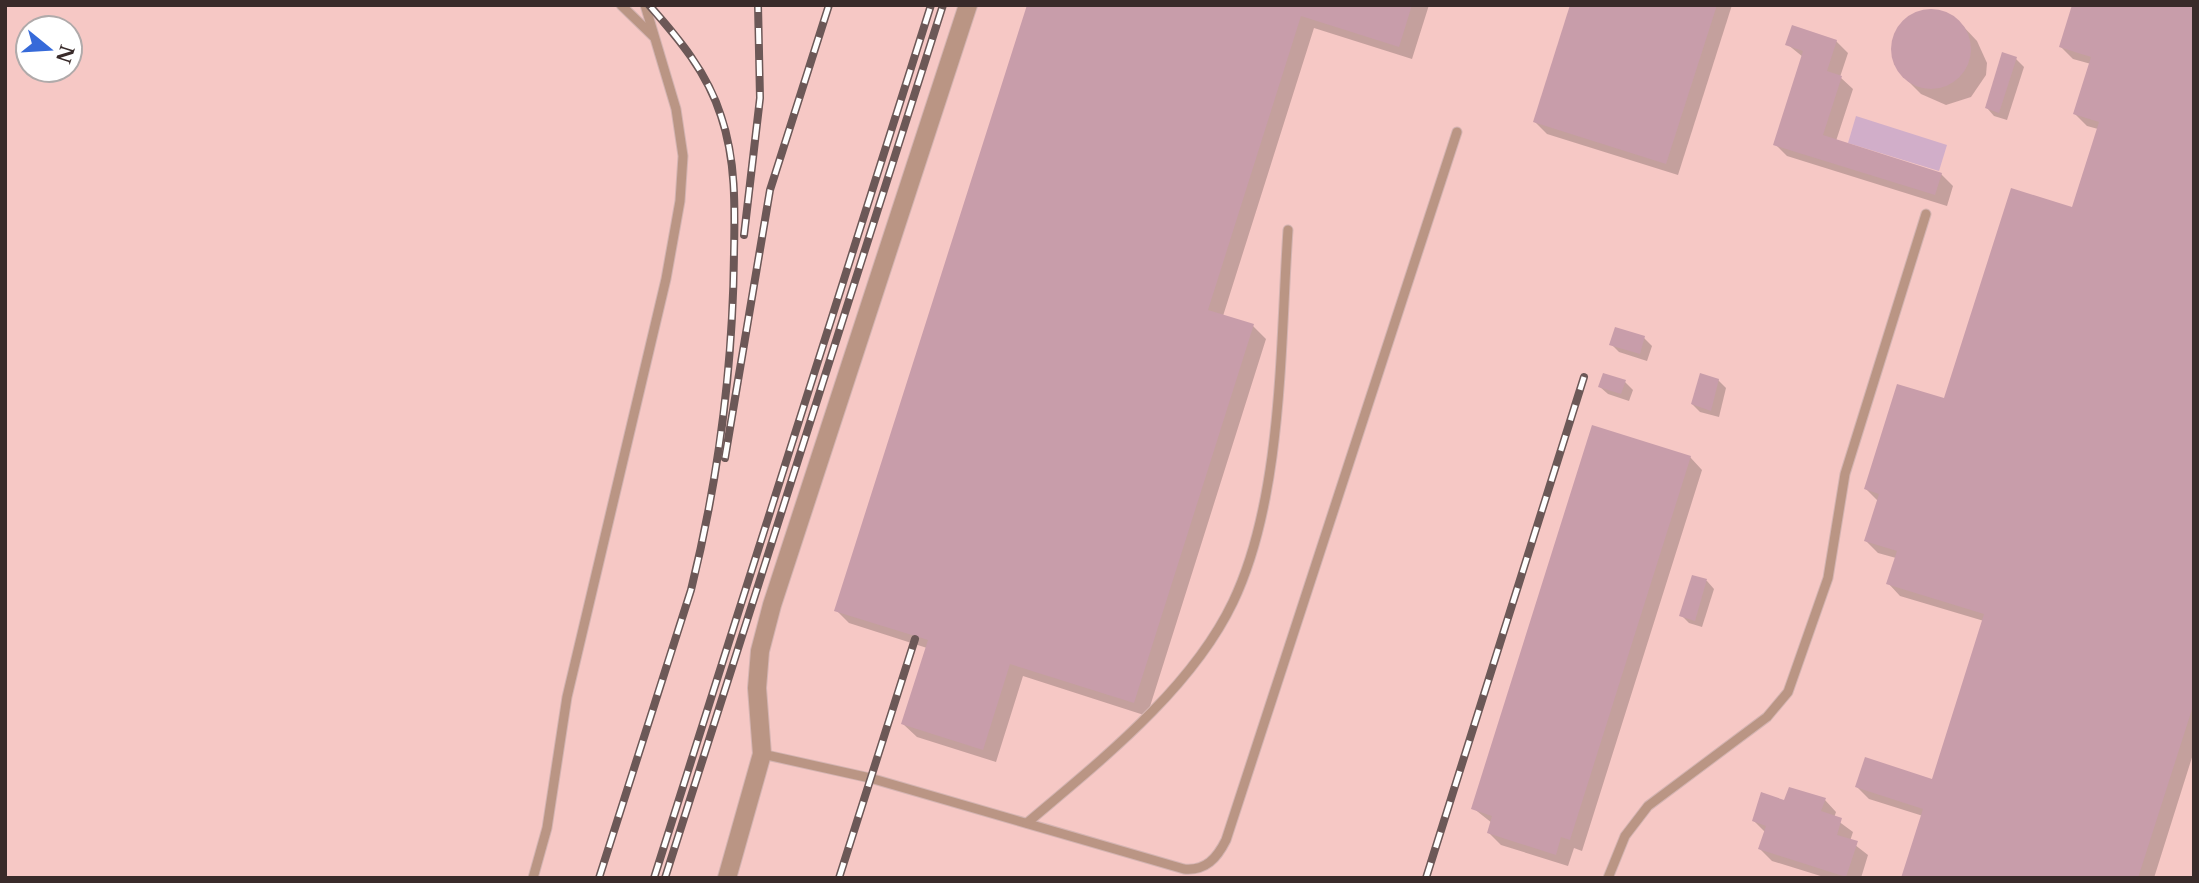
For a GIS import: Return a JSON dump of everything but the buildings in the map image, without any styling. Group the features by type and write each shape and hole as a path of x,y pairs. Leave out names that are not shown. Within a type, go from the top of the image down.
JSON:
{"street":[{"path":"727,878 762,754 757,688 760,651 772,605 968,5"}],"lane":[{"path":"621,5 654,38"},
{"path":"533,878 547,828 567,697 666,279 680,201 683,156 676,109 645,5"},
{"path":"762,754 870,778 1184,869 1204,867 1220,852 1457,132"},
{"path":"1608,878 1625,836 1648,806 1766,717 1788,692 1828,578 1845,474 1926,214"},
{"path":"1027,823 1116,747 1157,707 1217,630 1233,602 1265,497 1277,389 1288,230"}],"shaded area":[{"path":"5,5 2194,5 2194,878 5,878"},
{"path":"1856,116 1947,145 1939,171 1848,143"}],"railway":[{"path":"599,878 691,590 716,465 731,338 734,201 726,133 715,100 700,71 649,5"},
{"path":"744,235 760,98 758,5"},
{"path":"725,458 770,190 829,5"},
{"path":"654,878 931,5"},
{"path":"665,878 943,5"},
{"path":"1426,878 1584,377"},
{"path":"839,878 915,639"}]}
